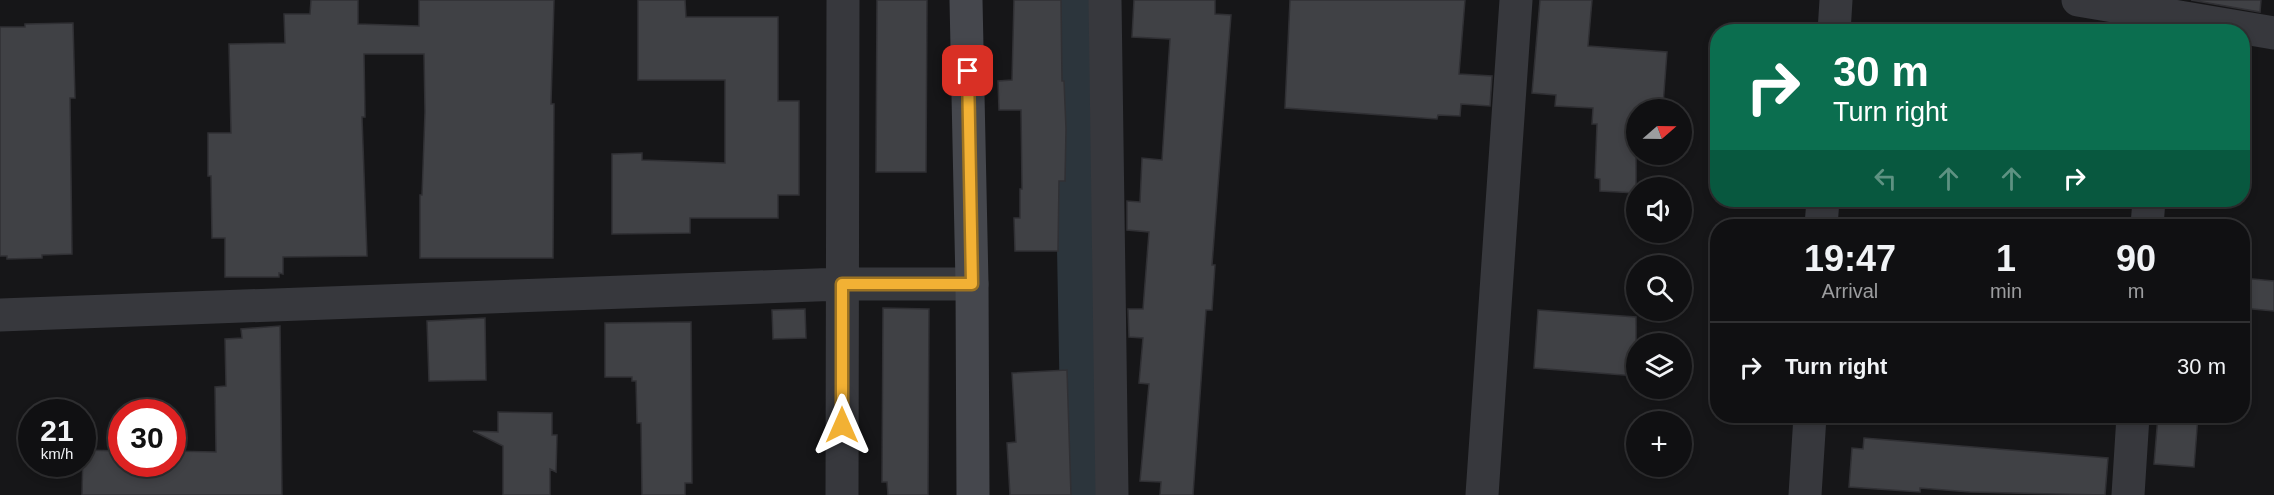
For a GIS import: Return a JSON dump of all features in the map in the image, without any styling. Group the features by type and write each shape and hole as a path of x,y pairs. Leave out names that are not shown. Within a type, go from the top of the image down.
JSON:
{"street":[{"path":"842,495 843,0"},
{"path":"966,0 972,284 973,495"},
{"path":"1105,0 1112,495"},
{"path":"1482,495 1516,0"},
{"path":"1834,24 1836,0"},
{"path":"2078,0 2218,24"},
{"path":"2250,29 2274,33"},
{"path":"0,315 842,284 972,284"},
{"path":"1804,495 1809,423"},
{"path":"2128,495 2133,423"}],"building":[{"path":"311,0 358,0 358,24 419,26 419,0 554,0 551,104 554,104 553,258 420,258 420,195 422,195 425,112 424,54 364,54 365,117 362,117 367,256 283,257 283,274 279,273 279,277 225,277 225,238 212,238 208,133 231,133 229,44 285,43 284,14 310,14"},
{"path":"638,0 685,0 686,17 778,17 778,101 799,101 799,195 778,195 778,218 690,218 690,233 612,234 612,154 642,153 642,160 725,163 725,80 638,80"},
{"path":"877,0 927,0 926,172 876,172"},
{"path":"1014,0 1061,0 1062,81 1064,81 1066,129 1065,181 1059,181 1058,251 1015,251 1014,218 1020,218 1020,189 1022,189 1021,110 999,110 998,81 1012,80"},
{"path":"1134,0 1215,0 1215,14 1231,15 1212,265 1215,265 1212,310 1206,310 1193,495 1160,495 1161,482 1140,481 1149,384 1139,383 1143,338 1129,337 1128,309 1143,309 1149,232 1127,230 1127,201 1140,202 1142,158 1162,160 1170,39 1132,37"},
{"path":"1290,0 1465,0 1459,74 1492,76 1490,106 1461,104 1460,116 1438,115 1437,119 1285,108"},
{"path":"1540,0 1592,0 1588,46 1667,52 1663,99 1626,99 1626,165 1636,165 1636,177 1626,177 1626,192 1600,191 1600,179 1595,178 1597,124 1592,124 1593,108 1555,106 1556,95 1532,93"},
{"path":"2191,0 2261,0 2260,12"},
{"path":"73,23 75,98 70,98 72,254 7,259 7,256 0,256 0,27"},
{"path":"2250,279 2274,281 2274,311 2250,309"},
{"path":"883,308 929,309 928,495 888,495 887,482 882,482"},
{"path":"805,309 806,338 773,339 772,310"},
{"path":"1538,310 1626,316 1626,321 1636,321 1636,333 1626,333 1626,375 1534,368"},
{"path":"485,318 486,380 429,381 427,321"},
{"path":"691,322 692,483 685,483 685,495 642,495 641,423 637,423 636,381 632,381 632,377 605,377 605,323"},
{"path":"280,326 282,495 82,495 82,477 96,477 96,450 108,451 108,477 186,477 186,451 216,452 215,387 226,386 225,339 242,338 241,329"},
{"path":"1067,370 1071,495 1010,495 1007,443 1016,442 1012,373"},
{"path":"498,412 552,413 552,435 557,435 556,472 550,469 550,495 503,495 503,446 473,431 498,432"},
{"path":"2157,423 2197,423 2194,467 2154,464"},
{"path":"1864,438 2108,458 2105,495 1970,492 1920,488 1920,492 1849,487 1852,448 1863,449"}],"waterway":[{"path":"1072,0 1081,495"}],"route":[{"path":"842,425 842,284 972,284 968,71"}]}
